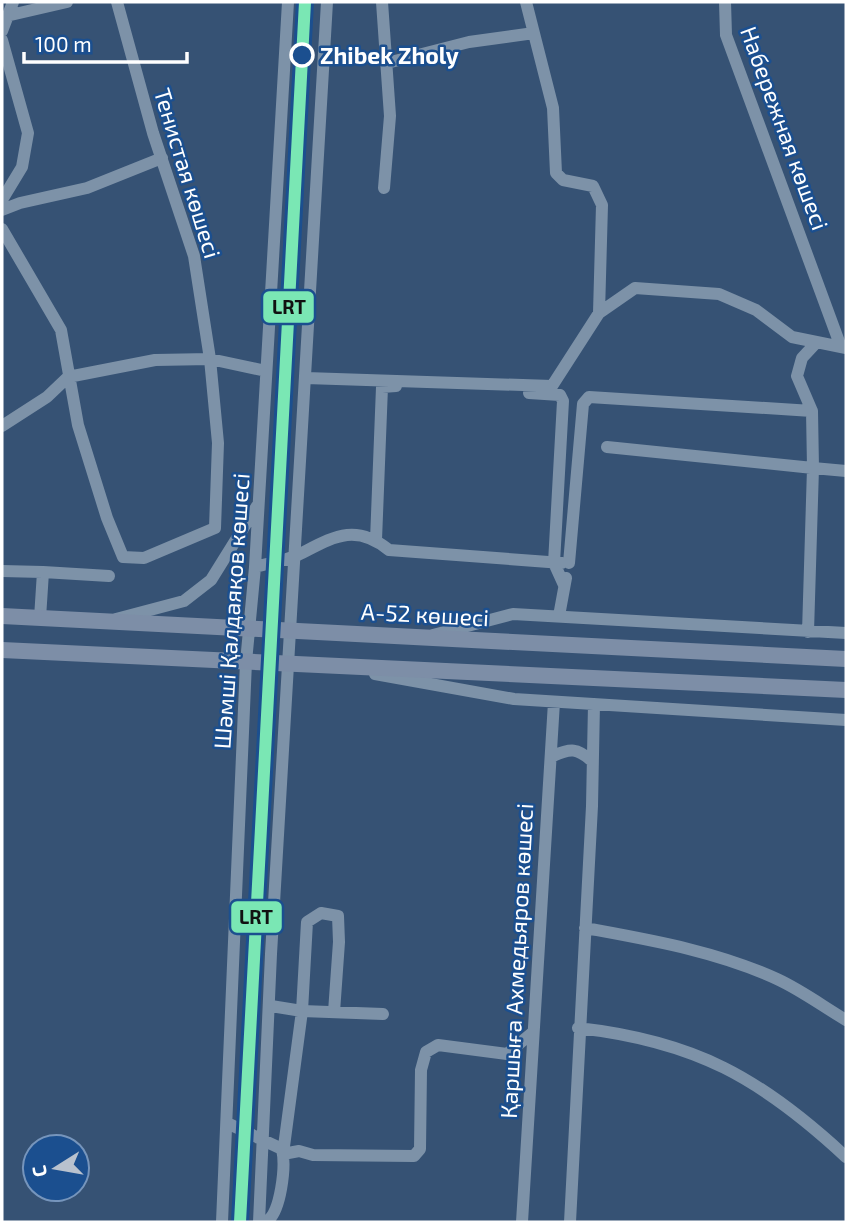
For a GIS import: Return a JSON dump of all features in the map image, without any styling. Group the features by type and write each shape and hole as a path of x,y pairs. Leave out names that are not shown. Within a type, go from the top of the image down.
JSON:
{"main road":[{"name":"А-52 көшесі","path":"2,616 846,659"},
{"path":"2,650 846,690"}],"street":[{"path":"2,31 4,17 13,2"},
{"path":"4,17 67,2"},
{"name":"Тенистая көшесі","path":"68,377 78,425 123,557 144,558 215,528 218,443 210,359 194,256 162,158 117,2"},
{"name":"Шәмші Қалдаяқов көшесі","path":"222,1222 246,662 255,567 288,2"},
{"path":"259,1222 327,2"},
{"path":"382,2 390,116 384,188"},
{"path":"526,2 553,108 556,173 563,180 593,186 602,205 598,313"},
{"name":"Набережная көшесі","path":"725,2 726,35 844,347"},
{"path":"387,63 480,40 534,33"},
{"path":"2,40 28,133 22,167 2,200"},
{"path":"2,210 20,203 87,188 162,158"},
{"path":"2,229 61,330 68,377"},
{"path":"306,377 552,386 598,313 635,288 719,293 756,310 792,337 815,344 844,347"},
{"path":"808,632 812,411 797,376 802,358 815,344"},
{"path":"2,426 47,397 68,377 155,360 210,359 266,371"},
{"path":"376,540 382,387 560,395 563,401 554,562 564,585"},
{"path":"559,616 569,564 583,404 589,397 812,411"},
{"path":"607,447 846,471"},
{"path":"102,622 184,601 211,580 259,503"},
{"path":"255,567 296,556 322,540 354,534 376,540 389,550 569,564"},
{"path":"2,571 109,576"},
{"path":"40,618 43,572"},
{"path":"427,637 513,614 846,633"},
{"path":"337,667 514,699 846,720"},
{"name":"Қаршыға Ахмедьяров көшесі","path":"522,1222 548,770 553,756 554,702"},
{"path":"570,1222 578,1028 592,806 594,704"},
{"path":"553,756 569,749 579,750 592,761"},
{"path":"266,1222 275,1214 279,1203 302,1011 307,922 321,913 338,916 340,942 334,1012"},
{"path":"584,928 668,943 721,957 778,979 846,1020"},
{"path":"271,1006 302,1011 383,1014"},
{"path":"578,1028 625,1033 685,1049 726,1067 771,1093 846,1157"},
{"path":"283,1154 299,1151 313,1155 414,1156 420,1149 421,1070 426,1052 438,1045 507,1054 532,1033"},
{"path":"227,1123 279,1146 283,1154"}],"transit line":[{"name":"LRT","path":"240,1222 305,2"}],"place":[{"name":"Zhibek Zholy","path":"302,55"}]}
